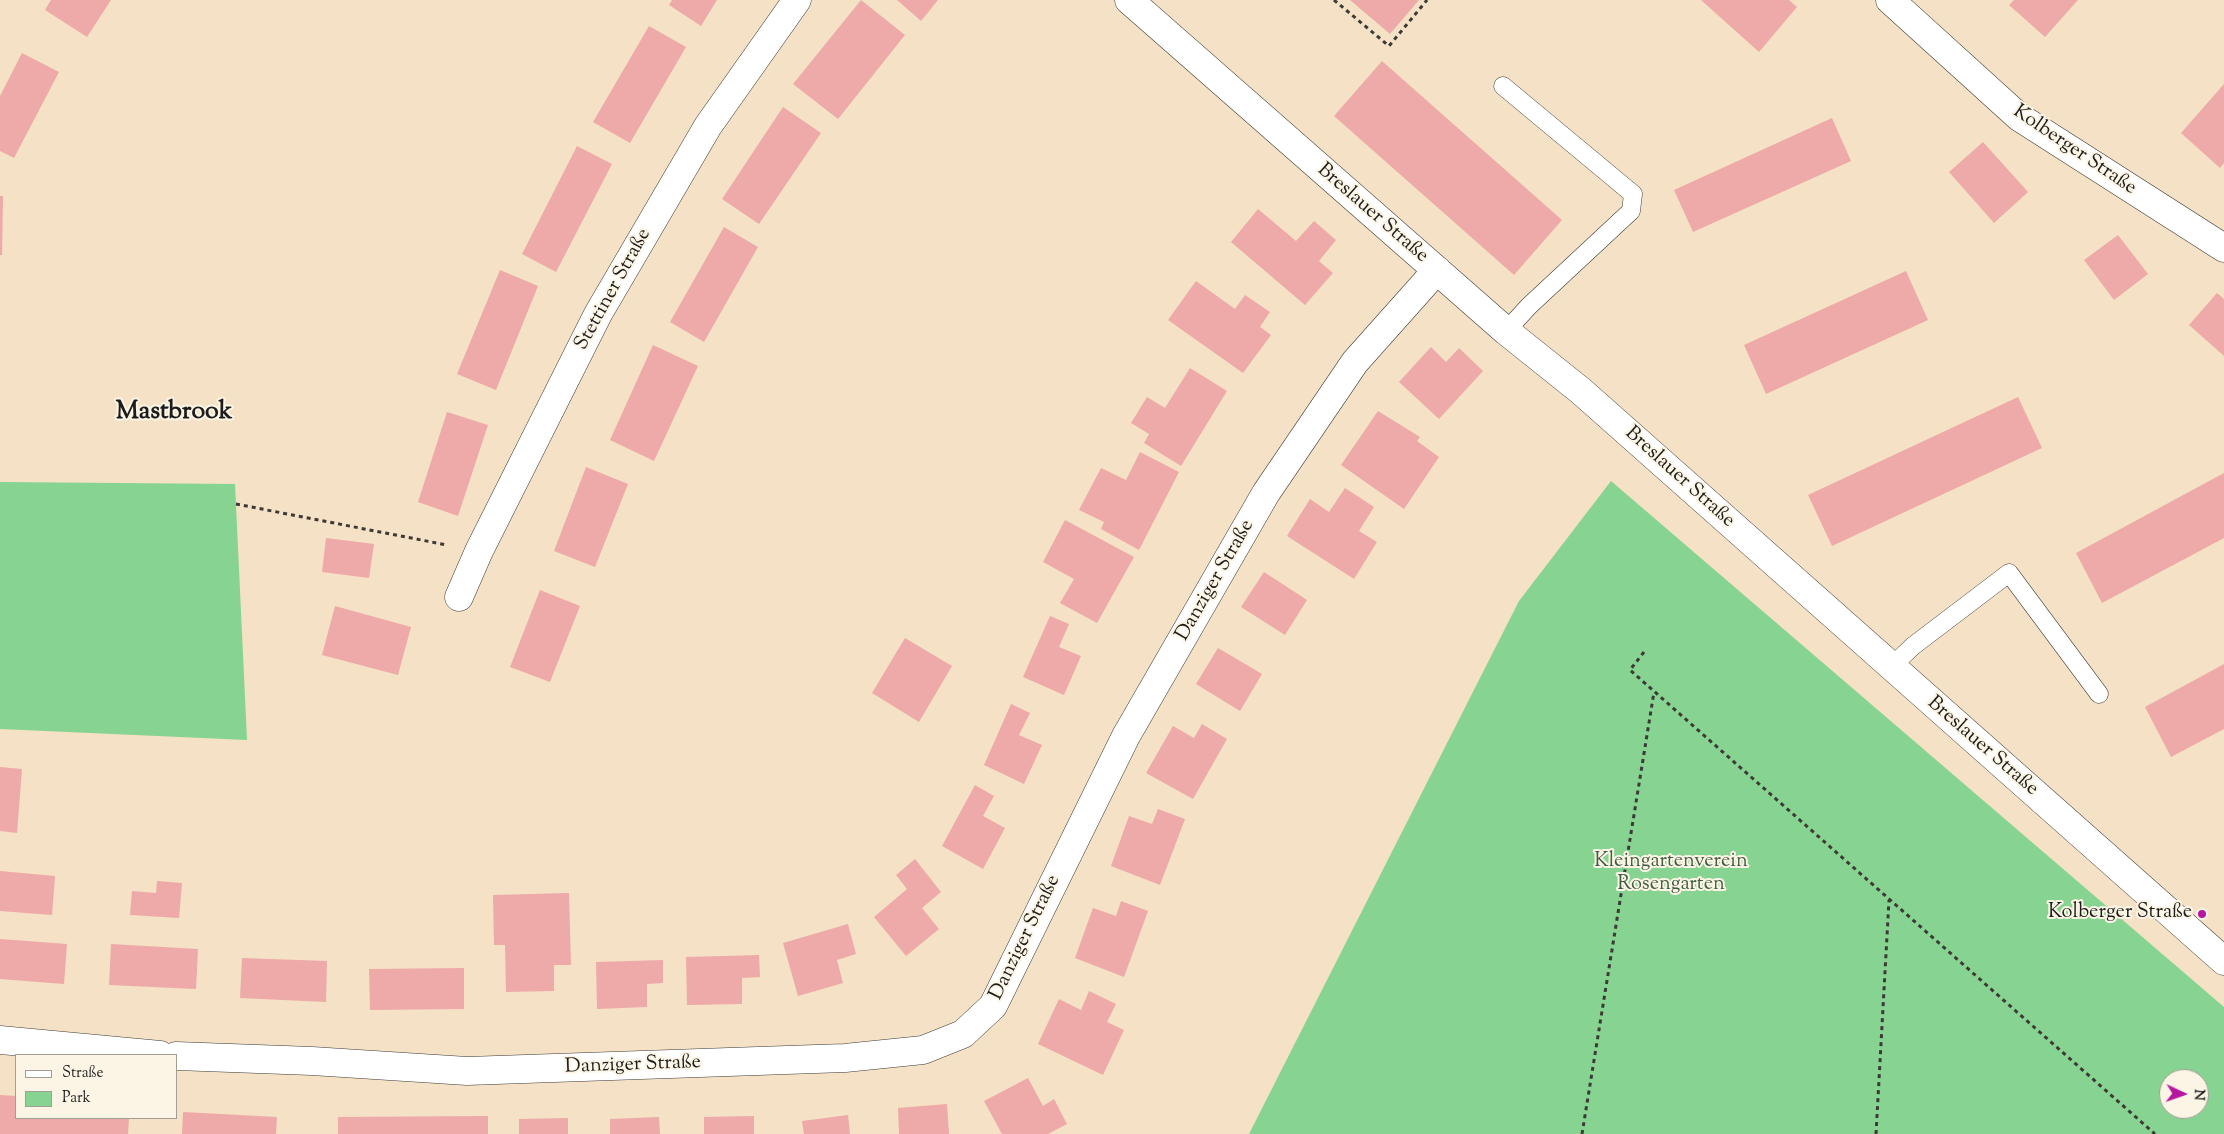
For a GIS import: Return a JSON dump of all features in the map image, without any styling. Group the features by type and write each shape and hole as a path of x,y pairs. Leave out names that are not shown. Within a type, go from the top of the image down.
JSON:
{"street":[{"name":"Stettiner Straße","path":"459,597 479,552 598,314 708,126 797,0"},
{"name":"Breslauer Straße","path":"1129,0 1506,331 1581,392 2224,961"},
{"name":"Kolberger Straße","path":"1890,0 2019,117 2223,246"},
{"name":"Danziger Straße","path":"178,1056 312,1061 467,1071 855,1057 923,1050 963,1034 993,1006 1126,736 1266,494 1355,362 1437,270"},
{"path":"0,1040 149,1054"}],"lane":[{"path":"1503,86 1633,194 1631,210 1529,306 1506,331"},
{"path":"1891,667 1913,646 2009,573 2099,694"}],"path":[{"path":"1334,0 1389,46 1428,0"},
{"path":"236,504 479,552"},
{"path":"1644,652 1630,670 2155,1134"},
{"path":"1582,1134 1654,692"},
{"path":"1876,1134 1889,899"}],"green space":[{"name":"Kleingartenverein Rosengarten","path":"1611,481 2224,1007 2224,1134 1249,1134 1519,601"},
{"path":"0,482 235,484 247,740 0,729"}],"building":[{"path":"51,0 111,0 87,37 45,10"},
{"path":"672,0 717,0 701,26 669,5"},
{"path":"861,0 905,35 838,119 793,84"},
{"path":"897,0 938,0 921,21"},
{"path":"1350,0 1419,0 1390,34"},
{"path":"1701,0 1789,0 1797,7 1759,52"},
{"path":"2014,0 2078,0 2045,37 2009,5"},
{"path":"649,26 686,47 630,143 593,122"},
{"path":"22,53 59,72 14,158 0,151 0,96"},
{"path":"1382,61 1562,220 1514,275 1334,116"},
{"path":"2224,84 2224,163 2220,168 2181,133"},
{"path":"783,107 821,133 759,224 722,199"},
{"path":"1832,118 1851,161 1693,232 1674,190"},
{"path":"1983,142 2028,192 1994,223 1949,172"},
{"path":"577,146 612,164 556,272 522,254"},
{"path":"0,196 3,196 2,255 0,255"},
{"path":"1258,209 1296,241 1314,221 1336,240 1319,261 1333,273 1305,305 1231,242"},
{"path":"724,227 758,247 704,342 670,322"},
{"path":"2118,235 2148,274 2114,300 2084,260"},
{"path":"500,270 538,286 496,390 457,374"},
{"path":"1906,271 1928,320 1766,394 1744,345"},
{"path":"1196,281 1235,309 1245,295 1270,312 1260,327 1271,335 1243,373 1168,320"},
{"path":"2217,293 2224,299 2224,356 2189,325"},
{"path":"653,345 698,366 654,461 610,440"},
{"path":"1431,347 1446,362 1459,348 1483,371 1439,419 1399,382"},
{"path":"1190,368 1227,391 1181,466 1144,443 1149,434 1131,423 1147,397 1165,408"},
{"path":"2018,397 2042,448 1832,546 1808,495"},
{"path":"1378,411 1420,437 1417,441 1439,457 1404,509 1341,465"},
{"path":"447,412 488,425 458,516 418,502"},
{"path":"1140,452 1179,472 1139,550 1101,529 1104,522 1079,510 1101,468 1126,480"},
{"path":"586,467 628,484 595,567 554,551"},
{"path":"2224,473 2224,538 2102,603 2076,553"},
{"path":"1345,488 1374,507 1359,531 1377,542 1354,579 1287,536 1310,499 1329,512"},
{"path":"1065,520 1134,557 1097,623 1060,603 1074,579 1043,562"},
{"path":"326,538 374,544 369,578 322,572"},
{"path":"1264,572 1307,600 1285,635 1241,607"},
{"path":"540,590 580,606 550,682 510,667"},
{"path":"335,606 411,627 398,675 322,655"},
{"path":"1050,616 1069,624 1059,647 1081,656 1064,695 1023,677"},
{"path":"905,638 952,666 919,722 872,693"},
{"path":"1218,648 1262,674 1240,711 1196,684"},
{"path":"2224,664 2224,729 2171,757 2145,707"},
{"path":"1011,704 1030,713 1019,735 1042,745 1024,784 984,765"},
{"path":"1202,724 1227,739 1193,799 1146,773 1173,726 1194,738"},
{"path":"0,767 22,769 17,833 0,831"},
{"path":"975,785 994,796 983,816 1005,828 983,869 942,846"},
{"path":"1158,809 1185,819 1160,885 1111,866 1129,816 1152,824"},
{"path":"915,859 941,892 922,908 939,929 906,956 874,917 907,889 896,875"},
{"path":"0,871 55,876 52,915 0,911"},
{"path":"157,881 182,883 179,918 130,915 132,891 156,893"},
{"path":"569,893 571,965 554,965 554,991 506,992 505,945 494,945 493,895"},
{"path":"1121,901 1148,911 1124,977 1075,958 1093,908 1116,916"},
{"path":"848,924 856,954 837,960 843,983 798,996 783,943"},
{"path":"0,939 67,944 64,984 0,979"},
{"path":"111,944 198,949 196,989 109,985"},
{"path":"759,955 760,977 742,978 742,1004 687,1005 686,957"},
{"path":"242,958 327,961 326,1002 240,998"},
{"path":"663,960 663,983 647,984 647,1007 597,1009 596,962"},
{"path":"464,968 464,1009 370,1010 369,969"},
{"path":"1089,991 1116,1004 1107,1022 1124,1030 1103,1075 1038,1044 1059,999 1081,1010"},
{"path":"1028,1078 1043,1106 1054,1099 1067,1124 1048,1134 1002,1134 984,1101"},
{"path":"0,1095 15,1096 15,1119 129,1119 128,1134 0,1134"},
{"path":"947,1104 949,1134 899,1134 898,1108"},
{"path":"183,1112 277,1117 276,1134 182,1134"},
{"path":"848,1115 850,1134 804,1134 802,1121"},
{"path":"488,1116 488,1134 338,1134 338,1117"},
{"path":"754,1116 754,1134 704,1134 704,1117"},
{"path":"659,1117 660,1134 610,1134 610,1119"},
{"path":"568,1118 568,1134 519,1134 519,1119"}],"place":[{"name":"Kolberger Straße","path":"2202,914"}],"district":[{"name":"Mastbrook","path":"174,414"}]}
